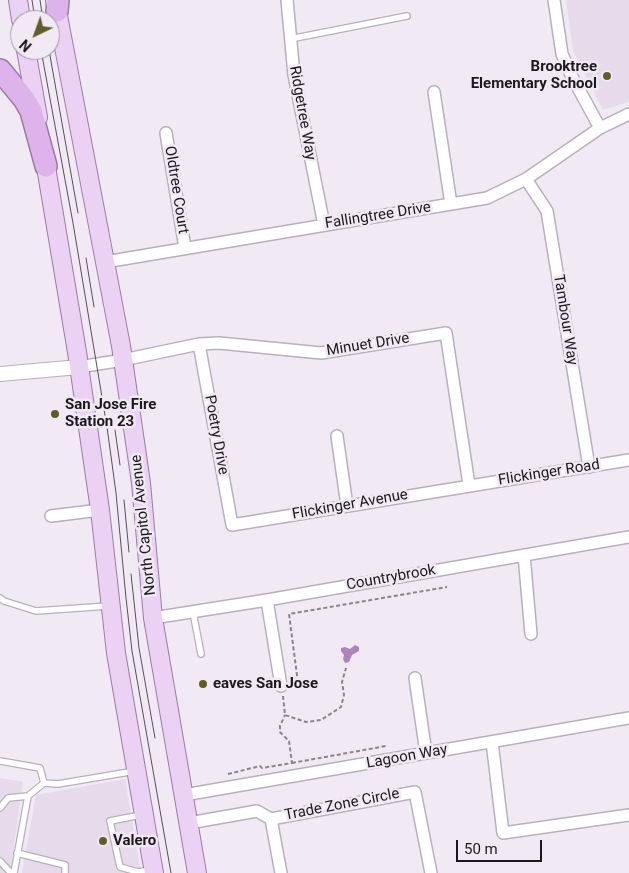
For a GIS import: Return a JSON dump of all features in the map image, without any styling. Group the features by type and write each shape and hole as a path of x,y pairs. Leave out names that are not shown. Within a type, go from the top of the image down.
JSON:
{"highway":[{"path":"0,70 20,93 31,111 46,166"}],"main road":[{"name":"North Capitol Avenue","path":"57,4 123,360 141,483 153,618 198,873"},
{"path":"28,60 79,367 100,510 110,606 153,871"}],"street":[{"name":"Ridgetree Way","path":"287,0 294,75 324,225"},
{"path":"554,0 562,54 571,75 600,128"},
{"path":"434,92 451,204"},
{"name":"Fallingtree Drive","path":"105,262 487,198 526,179 600,128 629,114"},
{"name":"Oldtree Court","path":"166,133 185,248"},
{"name":"Tambour Way","path":"526,179 547,211 589,467"},
{"name":"Minuet Drive","path":"79,367 200,344 219,343 321,353 446,333 469,485"},
{"name":"Poetry Drive","path":"200,344 232,525"},
{"path":"0,374 79,367"},
{"path":"337,436 347,506"},
{"name":"Flickinger Road","path":"469,485 629,460"},
{"name":"Flickinger Avenue","path":"232,525 469,485"},
{"path":"51,516 100,510"},
{"name":"Countrybrook","path":"153,618 629,537"},
{"path":"524,555 531,634"},
{"path":"267,600 282,686"},
{"path":"415,678 426,753"},
{"name":"Lagoon Way","path":"184,795 629,718"},
{"path":"492,742 503,833 629,815"},
{"name":"Trade Zone Circle","path":"281,873 271,819 415,792 431,873"},
{"path":"189,823 257,811 271,819"}],"lane":[{"path":"290,39 407,16"},
{"path":"0,598 36,611 110,606"},
{"path":"193,612 201,654"},
{"path":"0,761 40,768 44,783"},
{"path":"0,808 8,798 28,796 44,783 58,784 136,770"},
{"path":"12,873 28,796"},
{"path":"144,814 110,821 119,870 153,871"},
{"path":"17,853 65,865 65,873"},
{"path":"0,861 12,873"}],"path":[{"path":"292,763 289,741 280,732 280,726 285,714 282,686 298,683 289,614 447,587"},
{"path":"285,714 298,720 314,722 339,710 344,699 342,682 346,668"},
{"path":"228,774 260,766 262,768 386,746"}],"shaded area":[{"name":"Brooktree Elementary School","path":"566,0 629,0 629,102 603,110 573,51"},
{"path":"355,645 359,647 359,651 352,655 349,662 345,663 341,648 350,649"},
{"path":"0,778 23,782 10,873 0,873"},
{"path":"125,779 141,873 22,873 36,795"}],"tram line":[{"path":"32,0 34,10"},
{"path":"40,0 42,10"},
{"path":"43,60 73,223 107,427 116,493 132,651 171,873"},
{"path":"51,60 78,213"},
{"path":"86,258 94,307"},
{"path":"115,430 120,465"},
{"path":"124,500 129,552"},
{"path":"131,574 139,648 155,738"}],"place":[{"name":"Brooktree Elementary School","path":"607,76"},
{"name":"San Jose Fire Station 23","path":"55,414"},
{"name":"eaves San Jose","path":"203,684"},
{"name":"Valero","path":"103,841"}]}
